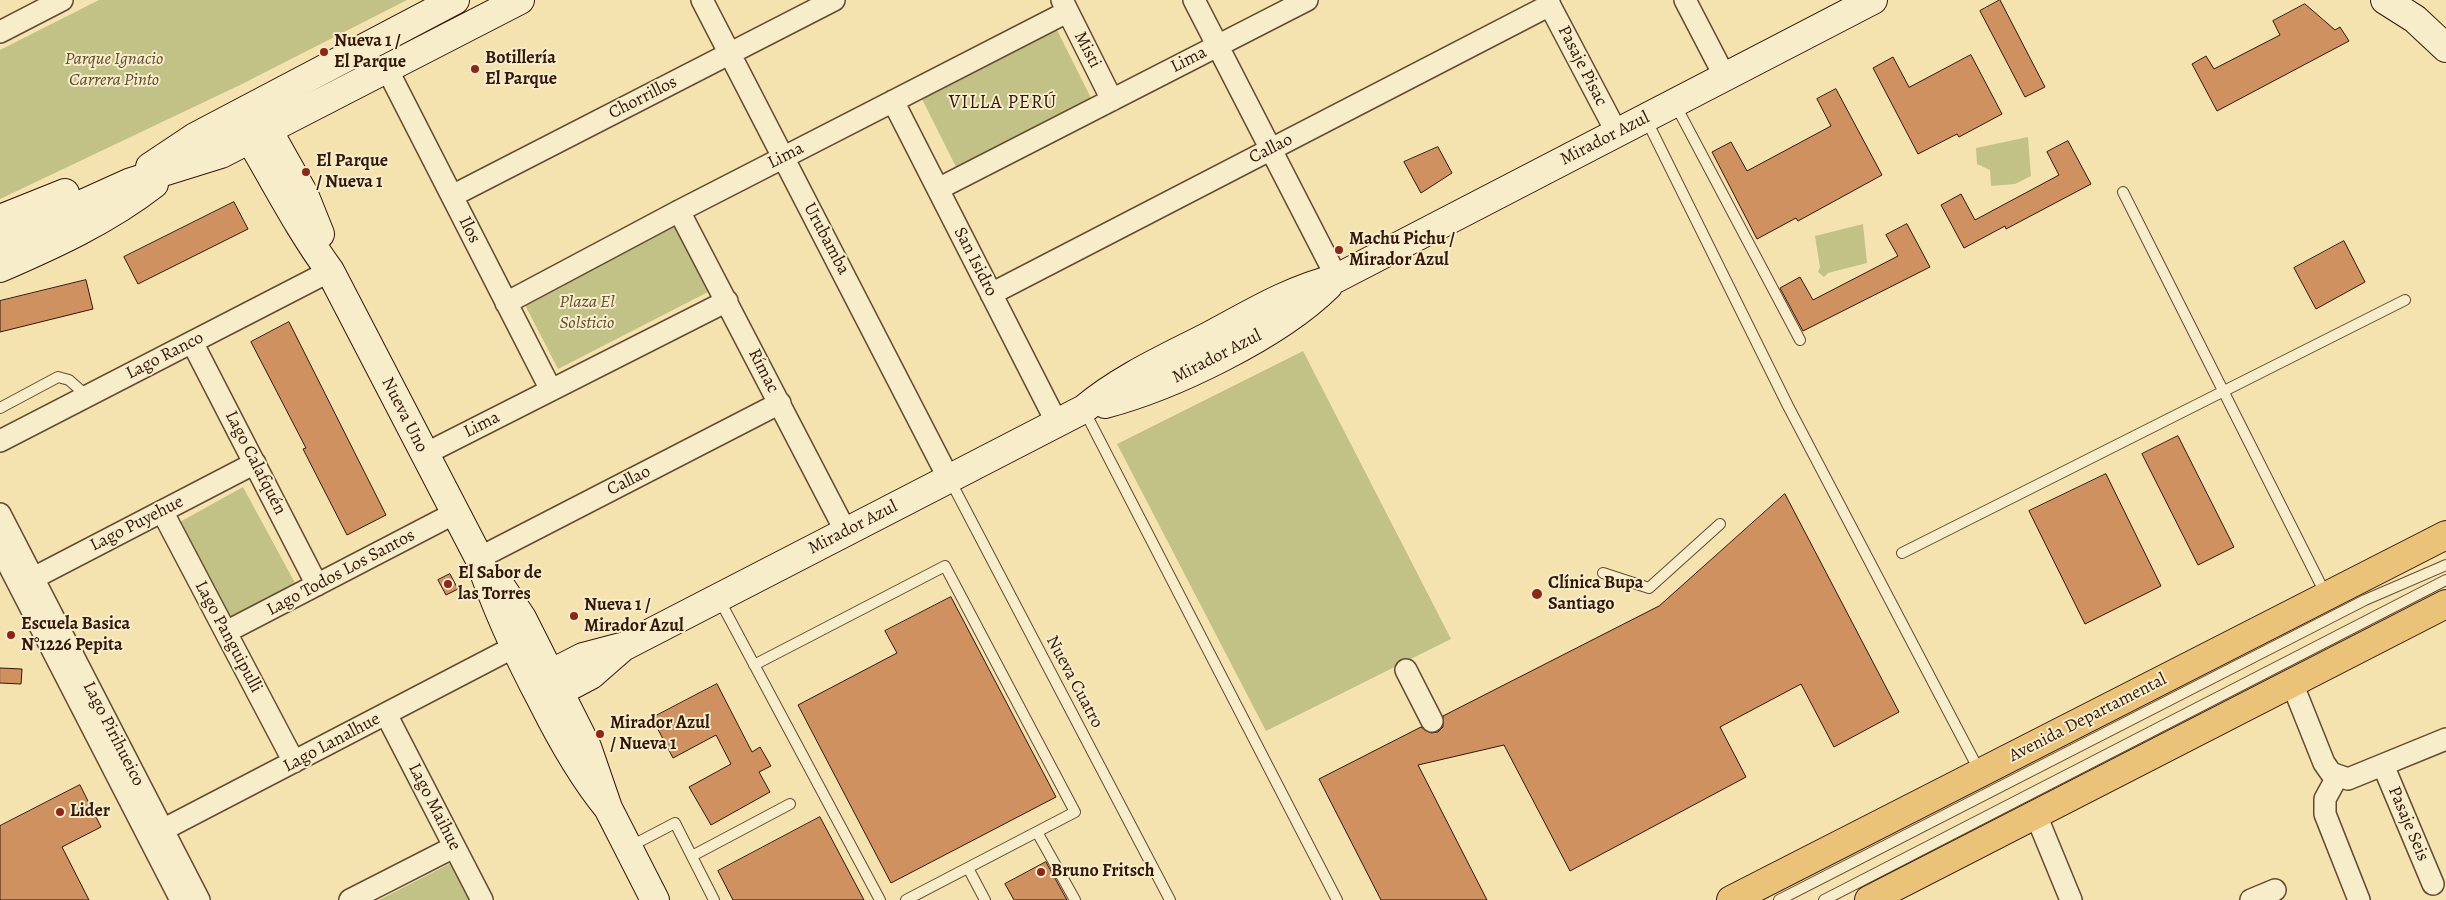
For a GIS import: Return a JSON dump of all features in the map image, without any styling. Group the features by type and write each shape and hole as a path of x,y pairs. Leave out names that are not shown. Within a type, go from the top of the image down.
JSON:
{"main road":[{"name":"Avenida Departamental","path":"1731,900 2446,535"},
{"path":"1869,900 2446,604"}],"street":[{"path":"0,32 62,0"},
{"path":"0,241 171,162 245,111 455,0"},
{"path":"0,219 111,174 221,154 387,69 473,11 520,0"},
{"name":"Urubamba","path":"702,0 949,479"},
{"name":"Chorrillos","path":"452,196 834,0"},
{"path":"1194,0 1337,278"},
{"name":"Lima","path":"938,189 1307,0"},
{"path":"1685,0 1725,77"},
{"name":"Mirador Azul","path":"546,687 583,657 622,647 1084,409 1107,391 1134,375 1289,294 1337,278 1874,0"},
{"path":"2385,0 2408,10 2446,48"},
{"name":"Pasaje Pisac","path":"1549,3 1617,133"},
{"name":"Callao","path":"991,294 1549,3"},
{"name":"Lima","path":"506,303 679,211 893,102 1064,6"},
{"name":"Misti","path":"1064,6 1112,100"},
{"name":"Ilos","path":"387,69 551,390"},
{"name":"San Isidro","path":"893,102 1057,423"},
{"name":"Nueva Uno","path":"245,111 259,134 301,229 330,271 479,558 493,599 514,647 546,687"},
{"path":"0,268 83,229 133,201 171,162"},
{"name":"Rímac","path":"679,211 846,532"},
{"name":"Lago Ranco","path":"0,441 330,271"},
{"name":"Lima","path":"425,454 727,301"},
{"name":"Lago Calafquén","path":"192,342 317,585"},
{"name":"Callao","path":"479,558 780,403"},
{"name":"Lago Puyehue","path":"26,581 255,463"},
{"name":"Lago Panguipulli","path":"162,511 294,762"},
{"name":"Lago Todos Los Santos","path":"226,632 455,513"},
{"name":"Lago Pirihueico","path":"0,514 26,581 156,833 199,900"},
{"name":"Lago Pirihueico","path":"0,548 26,581"},
{"name":"Nueva Uno","path":"479,558 511,600 574,761 608,808 655,900"},
{"name":"Lago Lanalhue","path":"156,833 514,647"},
{"path":"1406,670 1432,722"},
{"path":"2292,683 2324,763 2337,777 2354,777 2446,739"},
{"name":"Lago Maihue","path":"386,714 482,900"},
{"name":"Pasaje Seis","path":"2383,765 2433,884"},
{"path":"2337,777 2325,799 2325,814 2360,900"},
{"path":"2036,815 2071,900"},
{"name":"Lago Pirihueico","path":"156,833 181,900"},
{"path":"358,898 454,847"},
{"path":"2251,900 2275,890"}],"lane":[{"path":"1675,103 1800,340"},
{"path":"1645,118 1788,406 1980,773"},
{"path":"2123,192 2326,596"},
{"path":"1902,554 2405,300"},
{"path":"0,408 58,377 69,380 87,396"},
{"path":"1084,409 1336,900"},
{"name":"Nueva Cuatro","path":"949,479 1170,900"},
{"path":"1604,572 1648,588 1720,524"},
{"path":"1779,900 1969,801 2365,600 2446,565"},
{"path":"754,665 945,566 1075,812 906,900"},
{"path":"1824,900 2446,580"},
{"path":"718,598 880,900"},
{"path":"1841,868 1898,814 1969,801"},
{"path":"692,856 790,804"},
{"path":"628,847 675,823 714,900"},
{"path":"1037,832 1075,900"},
{"path":"968,868 985,900"}],"green space":[{"name":"Parque Ignacio Carrera Pinto","path":"99,0 407,0 240,85 0,199 0,50"},
{"path":"1055,26 1091,98 956,167 920,95"},
{"path":"2028,137 2031,176 2015,184 1991,186 1990,170 1977,164 1976,148"},
{"path":"1863,224 1867,263 1828,273 1824,277 1818,272 1820,267 1815,236"},
{"name":"Plaza El Solsticio","path":"674,226 708,292 558,369 524,303"},
{"path":"1303,351 1451,639 1266,731 1117,444"},
{"path":"243,487 295,583 230,618 178,523"},
{"path":"451,863 470,900 379,900"}],"building":[{"path":"2000,0 2045,87 2025,97 1980,11"},
{"path":"2305,4 2335,30 2340,27 2349,41 2217,111 2192,64 2206,56 2214,69 2280,35 2273,21"},
{"path":"1971,55 2002,114 1959,137 1957,134 1918,154 1873,68 1893,57 1909,87"},
{"path":"1836,89 1882,175 1798,221 1796,218 1757,239 1712,152 1731,142 1747,171 1831,126 1817,99"},
{"path":"2068,141 2091,184 2006,229 2005,226 1964,248 1941,205 1961,194 1975,220 2059,175 2047,152"},
{"path":"1438,147 1452,173 1421,193 1404,162"},
{"path":"234,202 248,229 138,284 124,257"},
{"path":"1907,224 1930,267 1803,331 1780,288 1800,277 1813,300 1898,256 1886,235"},
{"path":"2344,241 2365,282 2316,309 2294,268"},
{"path":"86,280 93,309 0,332 0,301"},
{"path":"289,322 386,515 347,535 303,449 306,448 251,342"},
{"path":"2178,436 2234,547 2198,565 2142,454"},
{"path":"2106,474 2161,586 2085,624 2029,511"},
{"path":"1785,494 1899,712 1834,747 1801,684 1720,727 1746,777 1570,871 1504,745 1418,765 1487,900 1381,900 1319,779 1421,727 1431,733 1438,732 1443,727 1443,716 1659,606"},
{"name":"El Sabor de las Torres","path":"450,574 458,589 446,595 438,580"},
{"path":"951,597 1056,797 891,883 798,705 897,653 885,631"},
{"path":"0,668 22,669 21,684 0,683"},
{"path":"717,684 752,752 760,747 771,766 759,772 770,792 711,825 689,787 731,764 716,735 673,758 652,718"},
{"path":"80,785 101,827 62,847 89,900 0,900 0,826"},
{"path":"820,817 864,900 733,900 718,871"},
{"name":"Bruno Fritsch","path":"1046,862 1067,900 1014,900 1005,884"}],"place":[{"name":"Nueva 1 / El Parque","path":"324,52"},
{"name":"Botillería El Parque","path":"475,69"},
{"name":"El Parque / Nueva 1","path":"306,172"},
{"name":"Machu Pichu / Mirador Azul","path":"1339,250"},
{"name":"El Sabor de las Torres","path":"448,584"},
{"name":"Clínica Bupa Santiago","path":"1537,594"},
{"name":"Nueva 1 / Mirador Azul","path":"574,616"},
{"name":"Escuela Basica N°1226 Pepita","path":"11,635"},
{"name":"Mirador Azul / Nueva 1","path":"600,734"},
{"name":"Lider","path":"60,812"},
{"name":"Bruno Fritsch","path":"1041,872"}],"district":[{"name":"VILLA PERÚ","path":"1003,103"}]}
